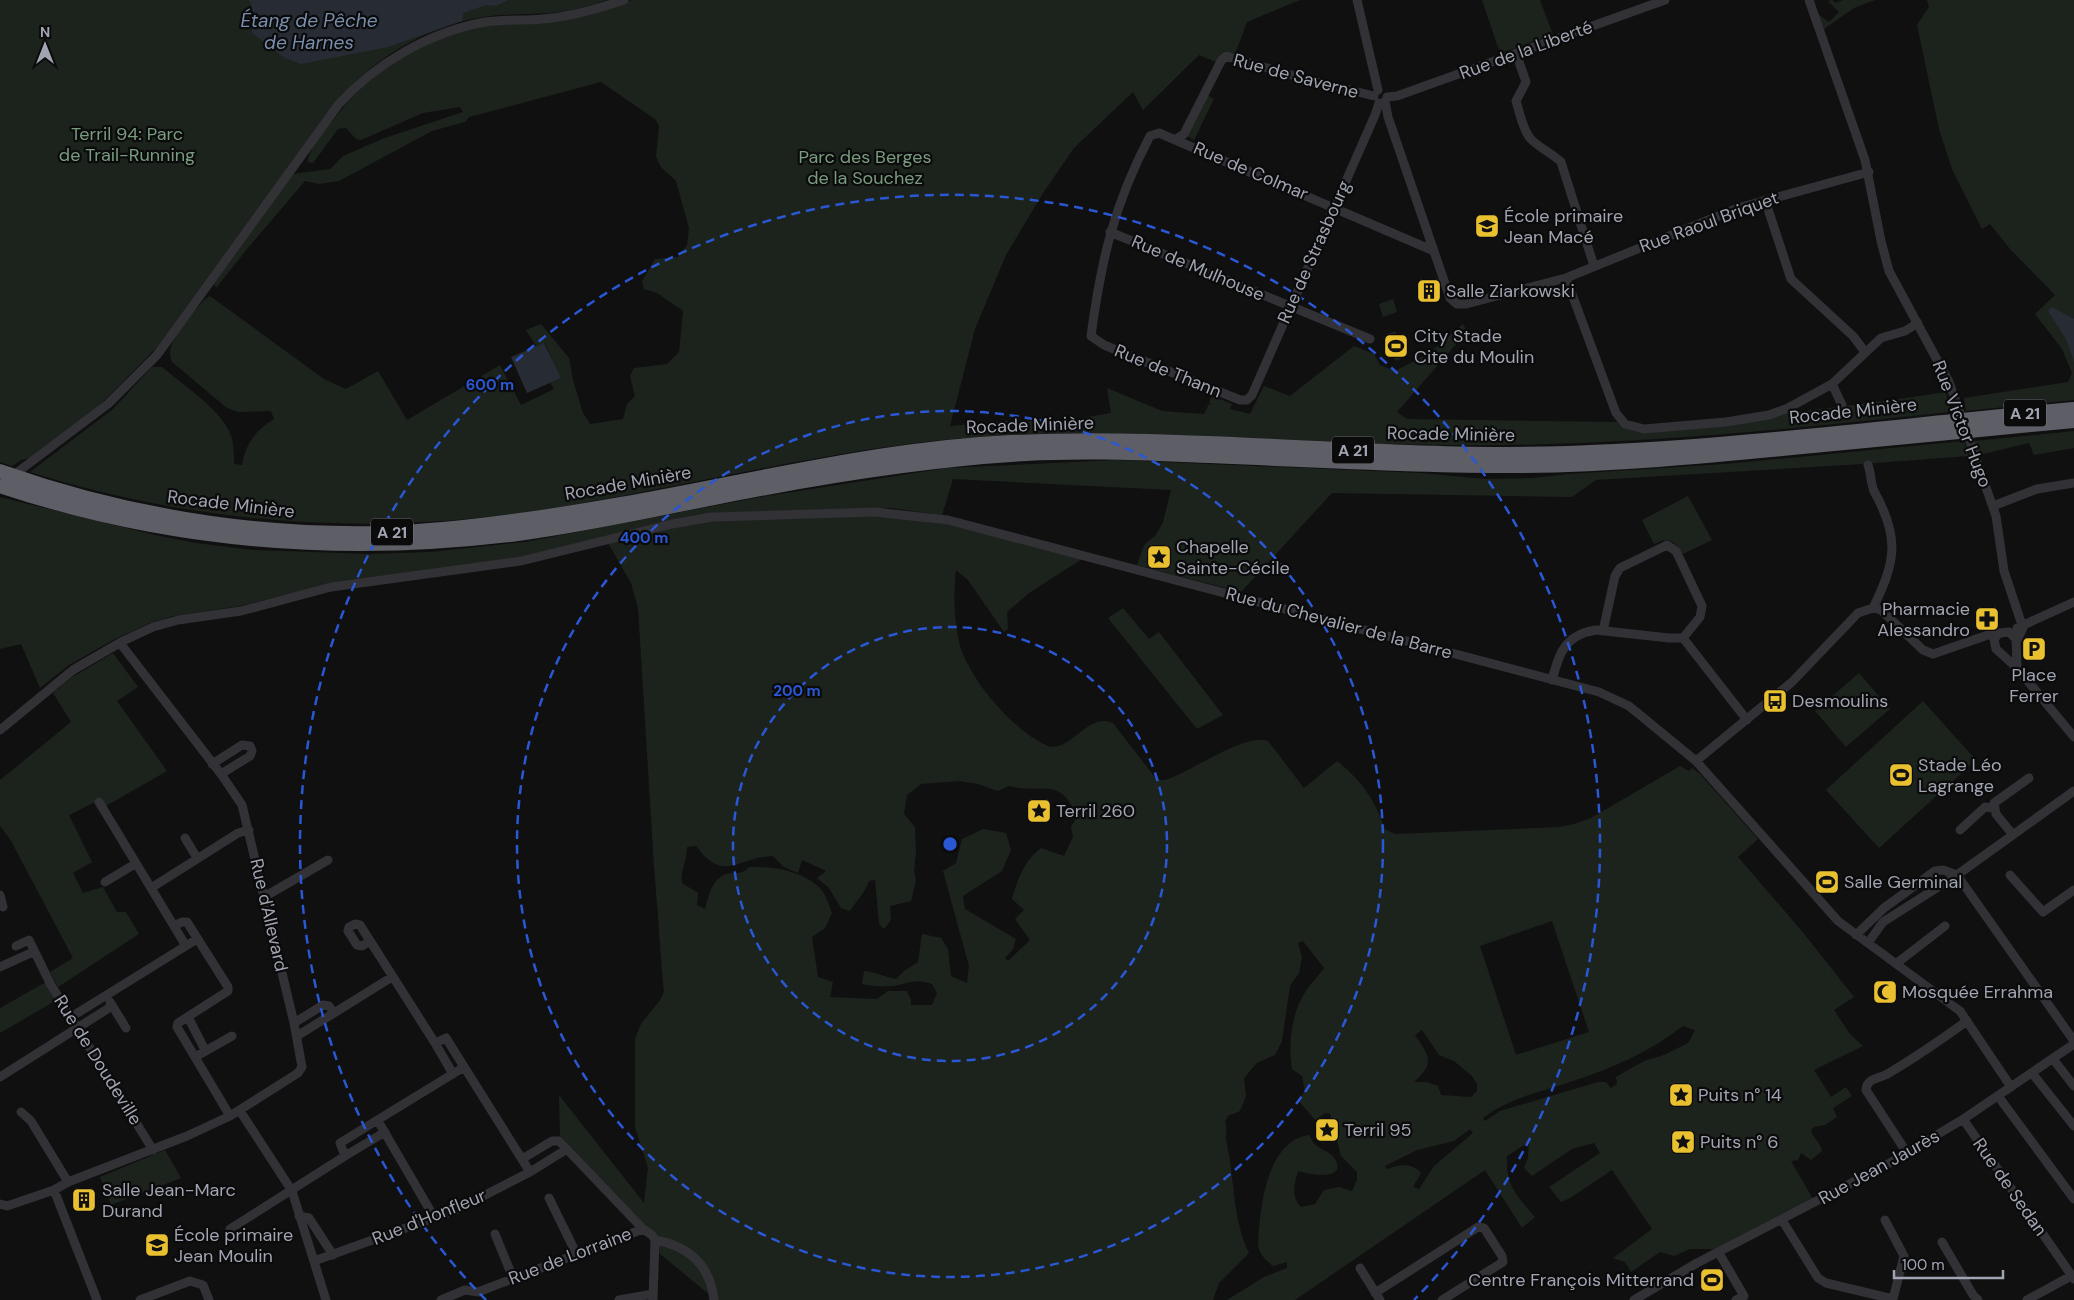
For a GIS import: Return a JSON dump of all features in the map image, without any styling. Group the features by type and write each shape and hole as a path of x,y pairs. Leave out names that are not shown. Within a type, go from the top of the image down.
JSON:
{"highway":[{"name":"Rocade Minière","path":"3,481 95,514 176,530 284,543 378,545 523,533 622,517 820,478 947,459 1034,453 1117,453 1446,465 1594,465 1697,458 1978,424 2074,409"},
{"name":"Rocade Minière","path":"1978,424 2074,421"},
{"name":"Rocade Minière","path":"3,481 25,480 101,502 178,518 258,528 378,533 417,531 520,520 639,501 852,460 981,444 1033,441 1126,441 1377,451 1562,453 1949,427"}],"street":[{"path":"3,481 108,404 157,355 338,105 354,88 384,64 422,43 467,26 503,20 568,16 624,0"},
{"path":"1357,0 1380,99"},
{"name":"Rue de la Liberté","path":"1380,99 1397,96 1665,0"},
{"path":"1809,0 1869,172"},
{"path":"1516,53 1526,82 1516,101 1525,130 1530,140 1549,151 1561,162 1569,182 1594,266"},
{"name":"Rue de Saverne","path":"1176,139 1184,134 1221,61 1226,56 1380,99"},
{"name":"Rue Raoul Briquet","path":"1380,99 1450,298 1457,304 1466,304 1566,278 1738,208 1869,172"},
{"name":"Rue de Strasbourg","path":"1247,400 1252,395 1380,99"},
{"name":"Rue de Colmar","path":"1110,232 1120,201 1150,136 1159,134 1176,139 1334,206 1434,251"},
{"name":"Rue Victor Hugo","path":"1869,172 1884,254 1893,279 1949,382 1993,506 1999,529 2004,571 2022,625"},
{"path":"1765,200 1791,279 1853,336 1865,352"},
{"name":"Rue de Mulhouse","path":"1110,232 1370,340"},
{"name":"Rue de Thann","path":"1110,232 1091,336 1095,341 1240,400 1247,400"},
{"path":"1566,278 1616,413 1619,419 1631,427 1662,429 1750,419 1769,415 1798,403 1832,384 1881,338 1904,331 1918,323"},
{"path":"1832,384 1842,405"},
{"path":"1868,465 1873,482 1873,490 1879,497 1889,522 1894,543 1887,578 1873,608"},
{"path":"1993,506 2037,489 2074,483"},
{"name":"Rue du Chevalier de la Barre","path":"0,730 59,680 120,643 166,623 223,614 331,587 521,561 672,524 712,517 875,512 906,514 963,524 1552,680 1617,700 1644,717 1696,761 1838,921 1960,1011 2011,1087"},
{"path":"1603,631 1613,584 1620,568 1667,545 1676,551 1702,606 1700,617 1683,638"},
{"path":"1696,761 1792,682 1858,614 1873,608 1881,610 1928,653 1939,653 1998,633 2009,632 2074,602"},
{"path":"1975,640 2008,653 2016,644 2021,634 2022,625"},
{"path":"1552,680 1558,655 1563,647 1588,632 1603,631 1683,638"},
{"path":"2009,632 2016,644 2017,668"},
{"path":"1998,633 1994,639 1998,650 2017,668 2074,737"},
{"path":"1683,638 1747,720"},
{"name":"Rue d'Allevard","path":"120,643 221,774 242,805 249,830 303,1062 298,1073 240,1110"},
{"path":"212,764 242,745 250,746 252,751 250,756 221,774"},
{"path":"1993,808 1994,803 2029,778"},
{"path":"1868,943 1883,922 1957,875 2074,791"},
{"path":"100,802 135,864 186,946"},
{"path":"1960,830 1985,808 1993,808"},
{"path":"1993,808 2013,835"},
{"path":"151,888 238,833 249,830"},
{"path":"185,838 196,858"},
{"path":"264,897 328,860"},
{"path":"105,882 135,864"},
{"path":"1856,935 1884,908 1935,871 1943,870 1957,875 2074,1043"},
{"path":"2010,875 2044,912 2074,890"},
{"path":"0,895 3,907"},
{"path":"174,926 187,922 228,987 228,991 178,1023 177,1027 230,1116"},
{"path":"1897,963 1945,926"},
{"path":"71,1017 197,939"},
{"path":"0,967 33,952 29,940 16,946"},
{"path":"370,941 453,1074"},
{"name":"Rue de Doudeville","path":"33,952 77,1028 153,1150"},
{"path":"297,1036 392,977"},
{"path":"106,996 126,1028"},
{"path":"294,1023 324,1004 329,1006 334,1013"},
{"path":"0,1077 112,1006"},
{"path":"188,1017 205,1050"},
{"path":"1907,1152 1866,1090 1866,1085 1870,1081 1888,1074 1967,1021"},
{"path":"195,1057 232,1036"},
{"path":"435,1043 446,1038 530,1172"},
{"name":"Rue Jean Jaurès","path":"1634,1300 1675,1275 1782,1220 1907,1152 1998,1096 2074,1043"},
{"path":"2053,1059 2074,1086"},
{"path":"344,1156 340,1143 464,1067"},
{"path":"2032,1073 2074,1126"},
{"path":"1998,1096 2074,1199"},
{"path":"0,1204 7,1206 54,1190 68,1182 187,1136 240,1110 292,1192 326,1300"},
{"path":"20,1112 31,1121 68,1182"},
{"name":"Rue de Sedan","path":"1962,1119 2073,1278"},
{"path":"378,1120 434,1217"},
{"path":"230,1229 292,1192 344,1156 385,1132"},
{"path":"522,1158 552,1141 559,1141 643,1229 652,1235 655,1240 653,1297 618,1300"},
{"name":"Rue d'Honfleur","path":"314,1261 456,1210 530,1172 567,1149"},
{"path":"54,1190 97,1300"},
{"path":"549,1198 576,1254"},
{"path":"299,1216 309,1218 333,1255"},
{"path":"1782,1220 1818,1278 1826,1283 1893,1300 1904,1256 1885,1220"},
{"path":"1360,1268 1377,1296 1478,1228 1484,1228 1502,1256 1503,1262 1442,1300"},
{"name":"Rue de Lorraine","path":"441,1300 452,1298 465,1290 478,1292 643,1229"},
{"path":"496,1234 513,1278"},
{"path":"655,1240 676,1246 704,1266 711,1282 714,1300"},
{"path":"1942,1242 1973,1295 1978,1300"},
{"path":"1719,1253 1742,1299"},
{"path":"2031,1299 2073,1278"},
{"path":"140,1300 190,1281 203,1285 209,1300"}],"green space":[{"name":"Terril 94: Parc de Trail-Running","path":"0,0 607,0 565,11 492,16 461,22 440,29 399,48 362,75 331,107 157,347 96,409 35,457 21,460 12,466 0,462"},
{"name":"Parc des Berges de la Souchez","path":"632,0 1300,0 1247,22 1235,54 1224,51 1216,62 1199,55 1143,110 1133,92 1074,148 1043,193 1006,255 975,329 950,426 1016,420 1053,423 1111,413 1107,388 1162,411 1204,414 1209,404 1213,405 1209,403 1212,396 1232,404 1230,409 1250,414 1264,386 1290,396 1354,346 1374,354 1380,365 1395,371 1428,354 1463,324 1468,333 1464,335 1397,412 1407,419 1617,422 1634,431 1946,392 1950,412 1698,436 1509,445 1389,444 1104,433 990,436 872,449 579,504 520,513 459,520 397,523 273,520 211,513 150,503 30,472 113,409 152,367 162,367 210,406 230,433 234,464 242,465 252,438 274,419 271,411 238,412 227,408 172,362 170,354 171,346 186,321 204,300 210,296 324,379 346,389 378,371 407,420 500,365 521,405 554,389 550,383 560,378 545,343 536,346 526,330 541,324 569,358 573,380 583,413 590,424 623,419 627,404 635,396 630,376 634,368 667,364 679,352 683,311 657,293 644,289 642,281 655,259 678,257 687,245 689,228 676,181 661,167 656,157 659,126 655,119 601,82 469,117 465,122 432,131 339,181 319,184 305,181 216,288 214,284 293,174 330,169 343,156 382,139 463,112 460,107 423,113 361,140 356,139 346,128 338,129 313,163 307,162 316,142 338,114 366,84 382,71 419,48 458,32 478,27 594,10"},
{"path":"1482,0 1540,0 1553,35 1500,53"},
{"path":"1832,0 1836,3 1843,0 1875,0 1854,8 1824,29 1818,14 1829,22 1839,12 1828,1"},
{"path":"1927,0 2074,0 2074,400 1966,411 1964,398 2068,382 2072,373 2062,349 2035,314 2055,295 2010,249 1990,224 1982,229 1952,169 1939,129 1917,25 1929,7"},
{"path":"1207,95 1214,99 1194,140 1187,136"},
{"path":"1393,299 1397,312 1383,317 1379,304"},
{"name":"City Stade Cite du Moulin","path":"1395,331 1408,355 1396,361 1383,337"},
{"path":"2074,431 2074,448 2034,455 2029,443 1979,455 1974,441"},
{"path":"1964,441 1969,456 1596,480 1572,497 1332,493 1241,592 1137,565 1144,545 1156,535 1163,522 1171,490 953,479 942,515 891,508 712,513 520,557 342,581 240,606 173,616 150,623 113,640 69,665 40,688 21,644 0,649 0,497 155,535 196,543 253,550 370,554 431,552 525,542 760,497 947,468 1116,460 1421,473 1485,479 1533,478 1725,464"},
{"path":"1688,496 1712,540 1683,554 1671,541 1663,540 1654,544 1642,520"},
{"path":"872,514 958,526 1082,559 1029,593 1007,612 1008,629 1004,632 968,580 956,570 954,606 957,633 964,657 972,672 995,703 1022,730 1036,740 1050,747 1059,746 1096,722 1113,723 1154,776 1160,780 1175,776 1217,754 1246,742 1268,741 1304,788 1337,761 1354,776 1367,792 1377,809 1385,829 1395,834 1560,827 1574,824 1591,818 1680,766 1689,771 1692,768 1700,774 1758,839 1738,857 1801,930 1854,997 1834,1010 1850,1034 1863,1046 1814,1070 1831,1097 1846,1087 1852,1096 1833,1108 1837,1117 1825,1125 1814,1127 1811,1130 1822,1151 1811,1160 1801,1153 1798,1160 1791,1161 1813,1199 1715,1249 1690,1249 1674,1256 1660,1252 1631,1272 1625,1262 1613,1258 1652,1229 1612,1170 1561,1202 1549,1187 1600,1153 1594,1143 1572,1149 1532,1176 1524,1168 1528,1158 1529,1142 1507,1156 1510,1183 1535,1217 1522,1228 1485,1170 1295,1300 1227,1300 1264,1277 1287,1268 1287,1262 1273,1266 1270,1264 1261,1254 1258,1244 1261,1213 1268,1179 1274,1163 1283,1150 1295,1140 1309,1135 1315,1144 1335,1159 1338,1166 1336,1171 1325,1175 1298,1171 1294,1190 1301,1207 1315,1204 1324,1190 1339,1187 1352,1191 1357,1180 1357,1172 1341,1156 1330,1114 1325,1113 1315,1120 1298,1100 1305,1091 1302,1076 1292,1069 1290,1051 1293,1022 1305,992 1324,968 1303,941 1298,943 1302,957 1299,973 1290,986 1282,1041 1275,1055 1257,1063 1244,1078 1246,1096 1240,1111 1228,1116 1225,1122 1237,1212 1249,1253 1219,1283 1213,1300 716,1300 660,1254 657,1236 645,1227 560,1135 559,1095 644,1203 648,1168 635,1127 635,1039 641,1024 664,992 638,608 631,583 608,543 702,521","holes":["959,781 978,784 998,791 1009,786 1049,789 1064,795 1077,817 1071,827 1073,837 1064,856 1041,848 1030,858 1022,870 1012,899 1024,910 1015,919 1030,940 1008,961 1005,958 1013,949 1016,939 965,909 963,896 1002,871 1011,850 1006,833 983,829 962,839 956,863 943,871 969,966 967,983 951,976 948,949 941,938 922,934 918,962 896,979 864,971 862,984 866,985 886,986 915,981 932,984 937,993 932,1005 911,1005 907,991 888,991 877,999 830,997 833,982 818,977 812,937 825,928 832,913 826,897 820,888 805,877 767,867 749,867 743,872 731,873 716,881 710,891 705,909 697,905 698,893 682,883 687,847 696,846 715,864 723,866 732,866 761,857 773,856 784,867 798,873 802,860 826,871 817,878 829,888 841,908 850,911 869,881 875,880 879,924 884,929 891,920 890,906 911,901 916,881 914,871 916,852 915,827 904,814 907,795 921,784","1552,921 1589,1032 1516,1055 1480,946","1683,1026 1695,1030 1688,1043 1664,1055 1644,1061 1616,1077 1617,1084 1611,1088 1606,1082 1598,1082 1500,1111 1485,1121 1483,1118 1514,1100 1600,1071 1629,1059 1657,1044","1422,1030 1439,1055 1454,1061 1472,1076 1477,1084 1477,1091 1471,1097 1441,1095 1438,1086 1427,1082 1414,1082 1428,1065 1427,1055 1415,1035","1470,1129 1473,1133 1434,1166 1419,1189 1413,1187 1421,1173 1413,1167 1405,1165 1387,1169 1385,1166 1417,1150 1454,1141"]},
{"path":"1123,608 1149,639 1159,632 1223,715 1197,729 1108,618"},
{"path":"113,653 138,687 117,701 167,771 106,806 101,799 69,815 92,862 73,873 83,893 103,887 117,912 126,912 139,934 58,987 50,972 73,958 10,839 0,826 0,780 71,722 53,693 71,678"},
{"path":"1859,673 1890,709 1846,747 1815,711"},
{"name":"Stade Léo Lagrange","path":"1923,701 1976,760 1879,848 1826,790"},
{"path":"46,982 55,1001 0,1033 0,1008"},
{"path":"165,1150 181,1178 111,1205 100,1177"}],"water":[{"name":"Étang de Pêche de Harnes","path":"249,0 508,0 496,6 486,5 463,13 462,21 388,47 301,64 285,58 252,33 252,8"},
{"path":"2052,307 2074,319 2074,362 2066,339 2048,311"},
{"path":"544,343 561,378 527,393 511,357"}],"place":[{"name":"École primaire Jean Macé","path":"1487,226"},
{"name":"Salle Ziarkowski","path":"1429,291"},
{"name":"City Stade Cite du Moulin","path":"1396,346"},
{"name":"Chapelle Sainte-Cécile","path":"1159,557"},
{"name":"Pharmacie Alessandro","path":"1987,619"},
{"name":"Place Ferrer","path":"2034,649"},
{"name":"Desmoulins","path":"1775,701"},
{"name":"Stade Léo Lagrange","path":"1901,775"},
{"name":"Terril 260","path":"1039,811"},
{"name":"Salle Germinal","path":"1827,882"},
{"name":"Mosquée Errahma","path":"1885,992"},
{"name":"Puits n° 14","path":"1681,1095"},
{"name":"Terril 95","path":"1327,1130"},
{"name":"Puits n° 6","path":"1683,1142"},
{"name":"Salle Jean-Marc Durand","path":"84,1200"},
{"name":"École primaire Jean Moulin","path":"157,1245"},
{"name":"Centre François Mitterrand","path":"1712,1280"}]}
